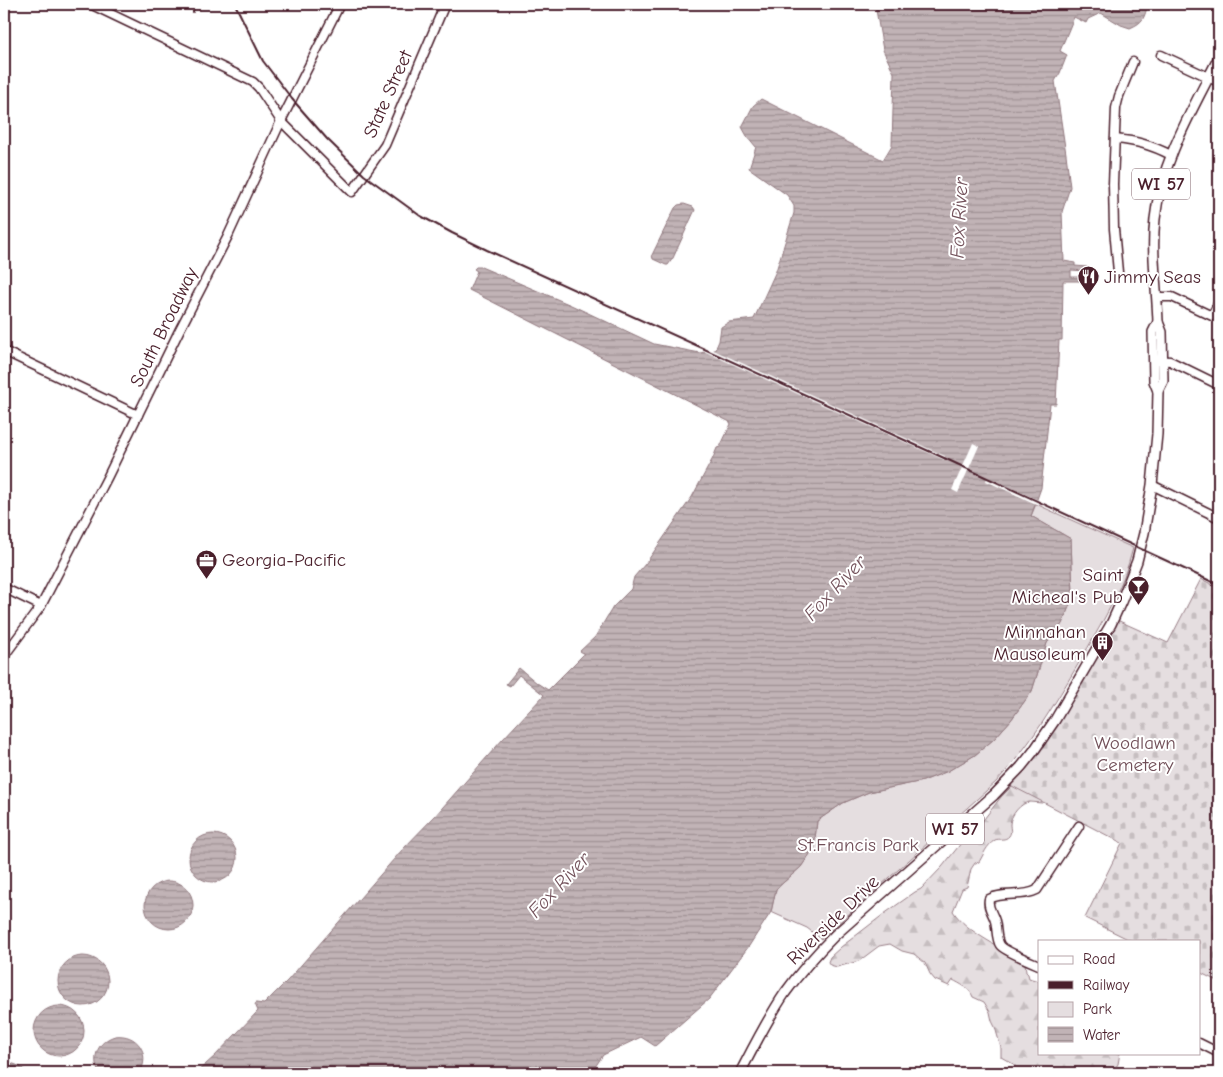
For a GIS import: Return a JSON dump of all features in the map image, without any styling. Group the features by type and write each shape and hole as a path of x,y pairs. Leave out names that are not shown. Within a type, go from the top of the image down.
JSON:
{"main road":[{"name":"WI 57","path":"1152,485 1157,434 1158,391 1163,381 1158,360 1162,332 1158,322 1154,220 1160,189 1171,155 1219,57"},
{"name":"Riverside Drive","path":"740,1073 762,1031 785,994 822,948 994,795 1033,752 1055,720 1122,602 1137,561 1152,485"}],"street":[{"path":"90,4 252,82 259,88 281,121"},
{"name":"South Broadway","path":"4,656 41,606 108,476 228,236 281,121 340,4"},
{"name":"State Street","path":"281,121 352,192 385,145 445,4"},
{"path":"1162,54 1219,82"},
{"path":"1118,272 1114,229 1113,184 1116,108 1118,96 1133,62"},
{"path":"1115,139 1144,143 1171,155"},
{"path":"1157,297 1172,297 1212,316 1219,302"},
{"path":"4,351 138,415"},
{"path":"1158,360 1170,361 1219,385"},
{"path":"1152,485 1219,518"},
{"path":"4,588 41,606"},
{"path":"1038,965 1000,945 988,902 989,899 995,896 1027,894 1038,890 1078,826"},
{"path":"1200,1044 1219,1053"}],"green space":[{"name":"St.Francis Park","path":"1036,504 1133,548 1129,563 1111,606 1041,724 1020,754 996,782 821,939 807,928 771,912 776,889 801,867 814,848 817,821 843,803 869,792 923,781 948,771 975,755 994,739 1011,720 1032,691 1047,643 1062,624 1073,596 1071,539 1031,516"},
{"name":"Woodlawn Cemetery","path":"1201,579 1219,588 1219,982 1200,972 1200,940 1130,940 1085,918 1122,843 1010,785 1028,766 1117,620 1168,643"},
{"path":"1020,778 1045,800 1042,803 1030,802 1023,804 1017,810 1010,821 1011,832 1009,836 992,842 979,862 975,863 971,869 967,887 962,889 953,911 959,919 976,933 1025,962 1029,978 1038,981 1038,1054 1120,1054 1118,1064 1112,1073 1013,1073 1015,1065 1001,1057 1001,1048 995,1027 984,1002 973,997 967,989 953,980 949,986 935,980 925,963 914,954 902,951 890,944 879,946 859,961 837,967 830,965 828,962 830,957 841,947 921,889 962,842 967,841 1001,797"}],"water":[{"name":"Fox River","path":"875,4 1148,4 1143,19 1130,28 1101,13 1088,19 1086,23 1074,17 1060,51 1067,55 1055,81 1070,187 1062,212 1064,261 1075,263 1075,266 1087,267 1087,271 1071,270 1071,277 1081,277 1081,281 1063,281 1062,340 1059,340 1056,404 1050,404 1041,488 1031,516 1071,539 1073,597 1062,624 1047,643 1032,691 1011,720 994,739 975,755 948,771 923,781 869,792 843,803 817,821 814,848 801,867 776,889 771,912 749,946 709,999 655,1046 641,1037 603,1055 591,1073 196,1073 258,1011 255,1004 264,1004 288,980 402,850 544,695 519,675 510,686 506,684 519,668 548,690 583,655 580,651 595,637 613,607 631,589 634,577 692,497 731,424 469,290 477,271 474,269 481,267 571,305 654,344 700,353 715,350 719,341 721,327 729,322 754,319 776,271 794,213 794,206 787,195 749,168 756,147 742,127 753,106 761,99 883,160 892,145 894,73 883,50"},
{"path":"684,204 693,207 695,210 673,258 666,265 653,259 652,255 675,208 678,205"},
{"path":"213,834 222,836 230,841 235,849 237,858 235,867 230,875 222,880 213,882 204,880 196,875 191,867 189,858 191,849 196,841 204,836"},
{"path":"164,881 174,881 186,888 193,900 193,910 186,922 174,929 164,929 156,925 149,918 145,910 145,900 149,892 156,885"},
{"path":"78,956 88,956 101,963 108,976 108,986 101,999 88,1006 78,1006 69,1002 62,995 58,986 58,976 62,967 69,960"},
{"path":"54,1006 64,1006 77,1013 84,1026 84,1036 77,1049 64,1056 54,1056 45,1052 38,1045 34,1036 34,1026 38,1017 45,1010"},
{"path":"115,1036 130,1038 140,1046 144,1058 140,1073 99,1073 96,1061 98,1050 104,1042"},
{"path":"4,1056 11,1063 28,1073 4,1073"}],"pier":[{"path":"709,348 945,456 944,460 701,350"},
{"path":"973,443 979,446 958,493 952,490"},
{"path":"987,477 1038,500 1036,504 986,481"}],"railway":[{"path":"193,12 194,4"},
{"path":"235,4 263,61 292,99 327,139 364,175 419,215 487,250 1219,585"}],"place":[{"name":"Jimmy Seas","path":"1088,296"},
{"name":"Georgia-Pacific","path":"206,579"},
{"name":"Saint Micheal's Pub","path":"1139,605"},
{"name":"Minnahan Mausoleum","path":"1102,662"}]}
